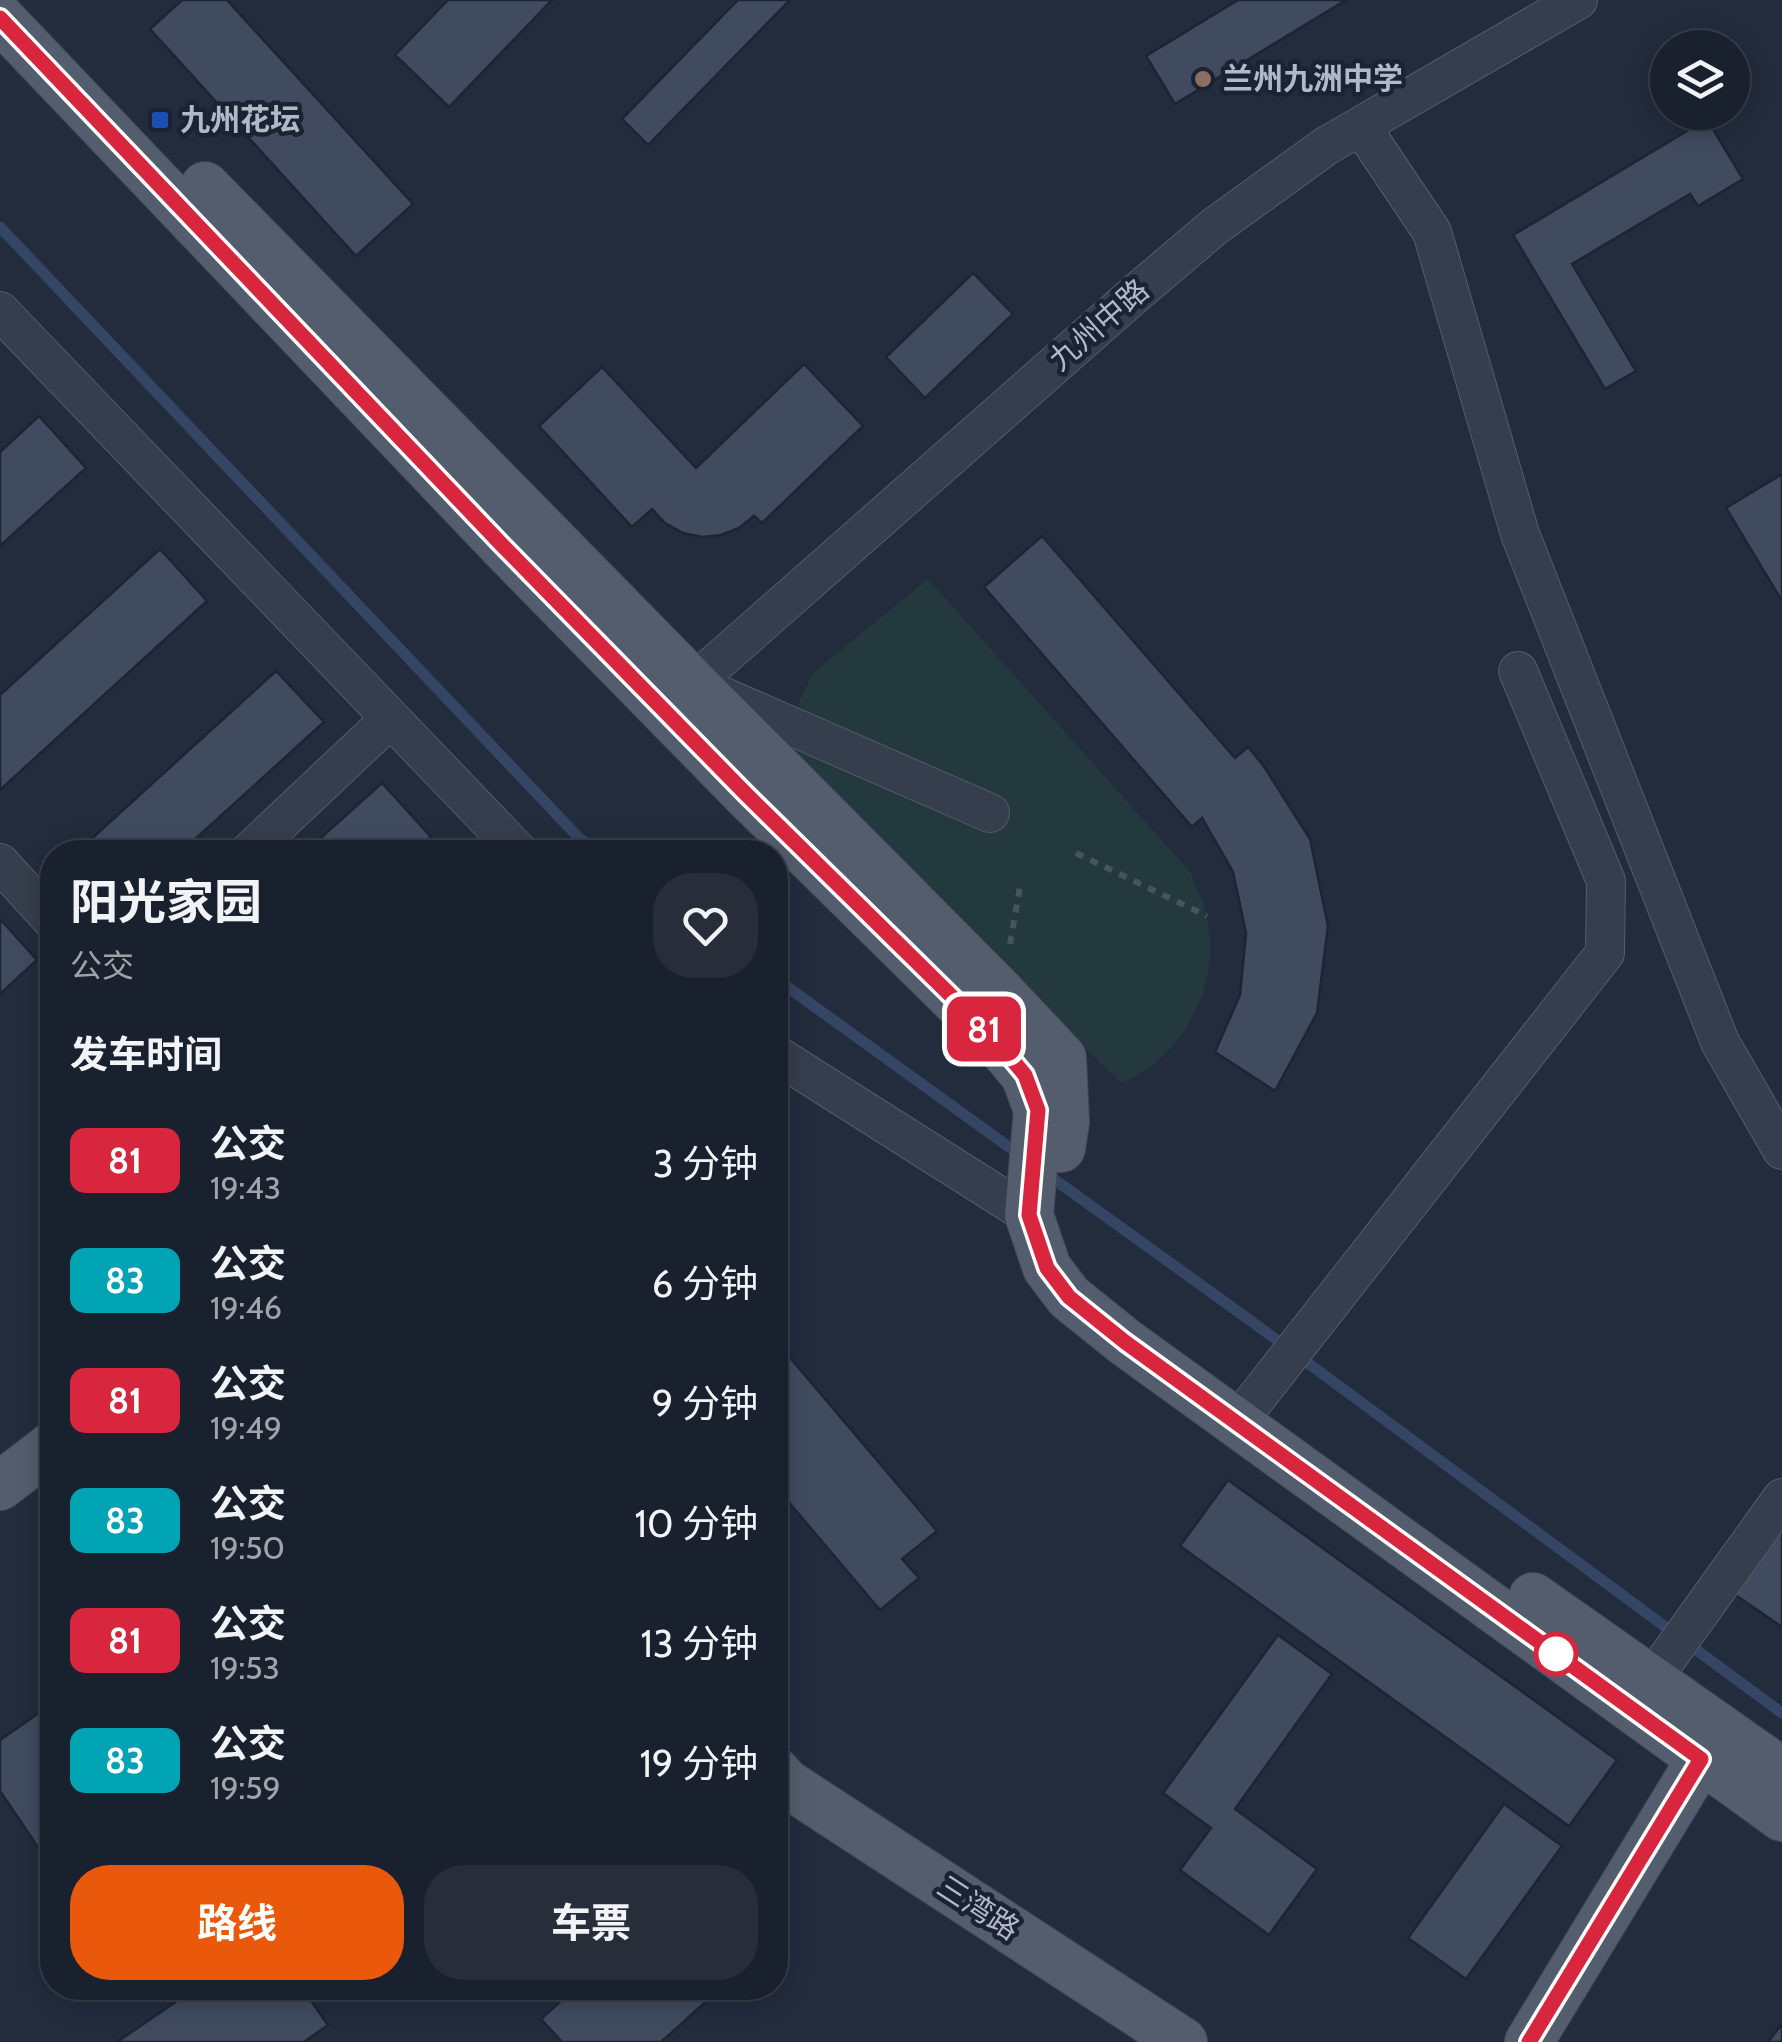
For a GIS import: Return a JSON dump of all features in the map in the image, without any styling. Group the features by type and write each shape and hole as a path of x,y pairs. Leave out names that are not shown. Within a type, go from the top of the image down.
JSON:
{"main road":[{"path":"25,0 678,696 1025,1075 1052,1116 1038,1202 1047,1268 1069,1297 1125,1342 1253,1400 1649,1684 1782,1772"},
{"path":"0,18 503,546 678,696"},
{"path":"0,1486 40,1455"},
{"path":"1649,1684 1701,1759 1782,1817"},
{"path":"1529,2042 1701,1759"},
{"name":"三湾路","path":"788,1784 1184,2042"}],"street":[{"name":"九州中路","path":"678,696 1214,227 1326,146 1578,0"},
{"path":"1360,126 1432,232 1520,534 1720,1042 1782,1150"},
{"path":"0,311 506,840"},
{"path":"1253,1400 1605,954 1606,881 1518,672"},
{"path":"678,696 990,813"},
{"path":"261,840 390,719"},
{"path":"0,863 40,907"},
{"path":"788,1061 1038,1202"},
{"path":"1649,1684 1782,1498"}],"path":[{"path":"1076,853 1208,916"}],"green space":[{"path":"928,579 1191,873 1202,900 1210,942 1209,967 1193,1015 1164,1055 1122,1083 814,791 800,763 795,732 799,702 813,673"}],"building":[{"path":"182,0 227,0 413,204 356,256 150,29"},
{"path":"448,0 552,0 449,107 395,55"},
{"path":"738,0 790,0 648,145 622,119"},
{"path":"1238,0 1346,0 1175,104 1146,56"},
{"path":"1689,130 1714,130 1743,179 1698,206 1690,194 1572,264 1636,371 1605,389 1513,235"},
{"path":"973,273 1013,314 925,398 886,357"},
{"path":"804,364 863,426 762,523 754,516 721,535 683,533 665,523 652,509 632,527 539,426 602,367 696,468"},
{"path":"39,416 86,468 0,546 0,452"},
{"path":"1782,474 1782,601 1726,508"},
{"path":"1042,536 1235,758 1248,747 1310,839 1328,926 1317,1013 1275,1091 1215,1052 1240,995 1246,933 1233,872 1202,818 1192,827 984,587"},
{"path":"160,549 207,601 0,790 0,695"},
{"path":"276,671 324,722 194,840 90,840"},
{"path":"382,783 431,837 428,840 318,840"},
{"path":"0,919 37,960 0,994"},
{"path":"788,1355 937,1531 902,1559 919,1578 880,1610 788,1501"},
{"path":"1228,1480 1617,1760 1569,1826 1180,1546"},
{"path":"1782,1527 1782,1627 1734,1594"},
{"path":"1278,1635 1332,1674 1235,1809 1317,1869 1269,1935 1180,1870 1211,1828 1163,1793"},
{"path":"40,1712 40,1850 0,1791 0,1740"},
{"path":"1504,1804 1562,1846 1466,1979 1408,1938"},
{"path":"178,2000 310,2000 328,2025 304,2042 117,2042"},
{"path":"562,2000 708,2000 661,2042 562,2042 541,2019"},
{"path":"1782,2024 1782,2042 1768,2042"}],"waterway":[{"path":"0,227 582,840"},
{"path":"788,987 1020,1155"},
{"path":"1044,1172 1782,1713"}],"bus line":[{"name":"81","path":"0,18 503,546 746,794 994,1038 1025,1075 1038,1110 1029,1215 1047,1268 1069,1297 1125,1342 1701,1759 1529,2042"}],"place":[{"name":"兰州九洲中学","path":"1203,79"},
{"name":"九州花坛","path":"160,120"}]}
